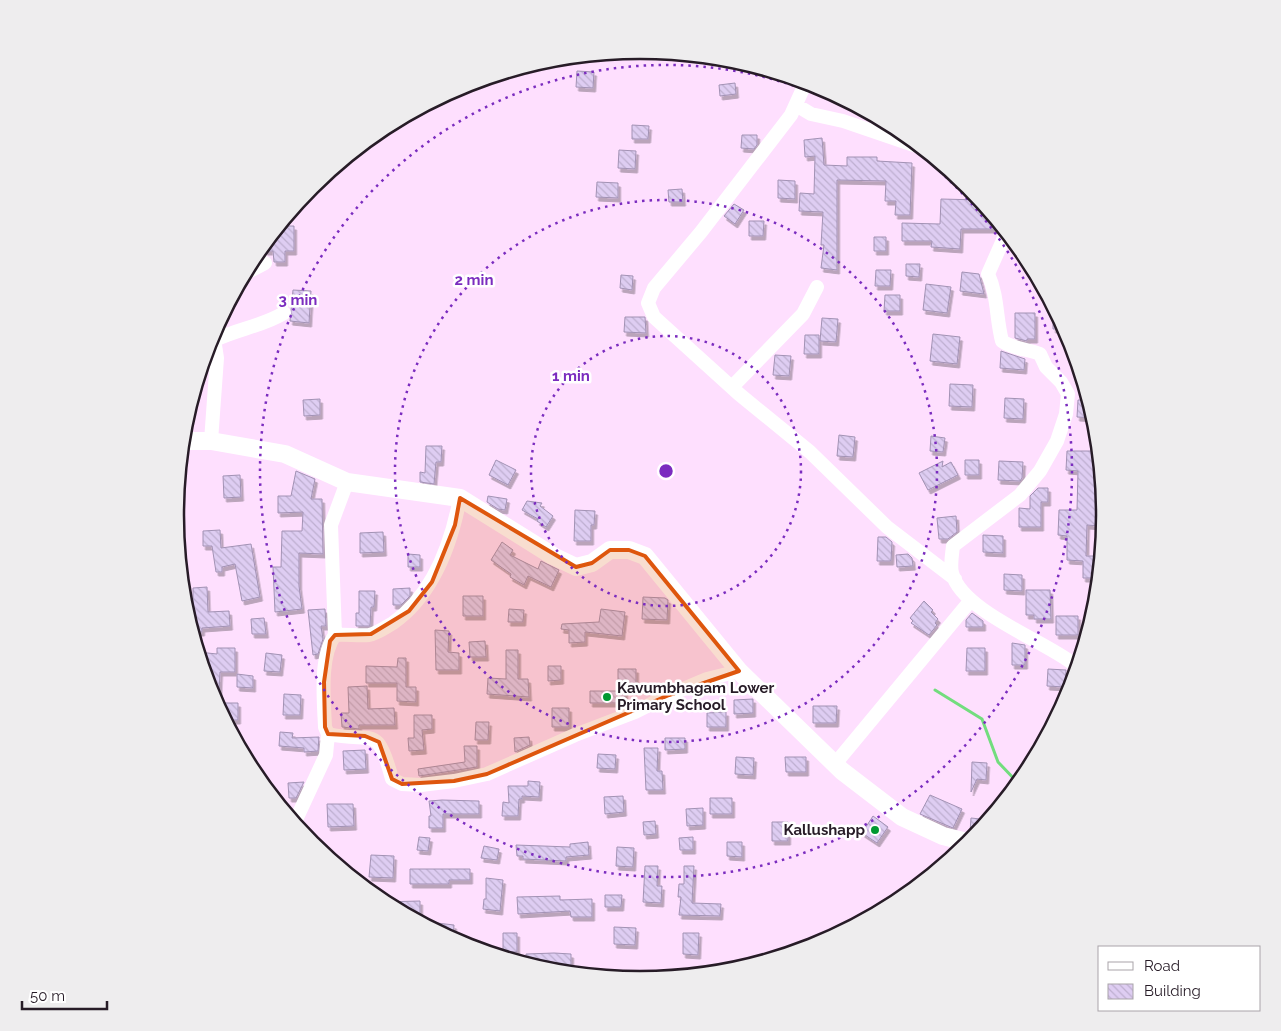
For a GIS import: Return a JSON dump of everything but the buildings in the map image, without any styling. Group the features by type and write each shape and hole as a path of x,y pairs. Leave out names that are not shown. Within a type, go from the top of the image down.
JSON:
{"street":[{"path":"803,89 796,105 767,147 654,288 648,303 654,317 732,387 810,452 887,528 955,578"},
{"path":"796,105 811,114 843,121 901,141"},
{"path":"1003,237 988,274 996,294 998,326 1002,341 1011,347 1026,348 1040,354 1046,367 1061,382 1068,394 1066,414 1057,441 1040,471 1020,495 953,546 951,559 952,574 971,600 995,618 1072,663"},
{"path":"258,267 265,263"},
{"path":"732,387 803,314 817,287"},
{"path":"222,335 272,320 284,313"},
{"path":"211,441 216,387 215,352"},
{"path":"190,441 211,441 285,454 347,482 460,498 553,556 576,567 592,563 610,550 629,550 645,556 739,671 835,764 902,817 943,836 961,840"},
{"path":"297,817 326,755 328,734 325,728 324,682 328,648 335,635 331,525 347,482"},
{"path":"335,635 371,634 386,628 409,611 432,582 455,526 460,498"},
{"path":"835,764 971,600"},
{"path":"328,734 341,737 365,736 379,742 386,754 392,779 402,784 454,781 487,774 575,735 635,712 707,679 739,671"}],"highlighted area":[{"path":"460,498 576,567 592,563 610,550 629,550 645,556 739,671 669,695 487,774 454,781 402,784 392,779 379,742 365,736 328,734 325,727 324,682 330,641 335,635 371,634 409,611 432,582 455,525"}],"waterway":[{"path":"935,690 982,719 998,762 1014,778"}],"place":[{"name":"Kavumbhagam Lower Primary School","path":"607,697"},
{"name":"Kallushapp","path":"875,830"}]}
